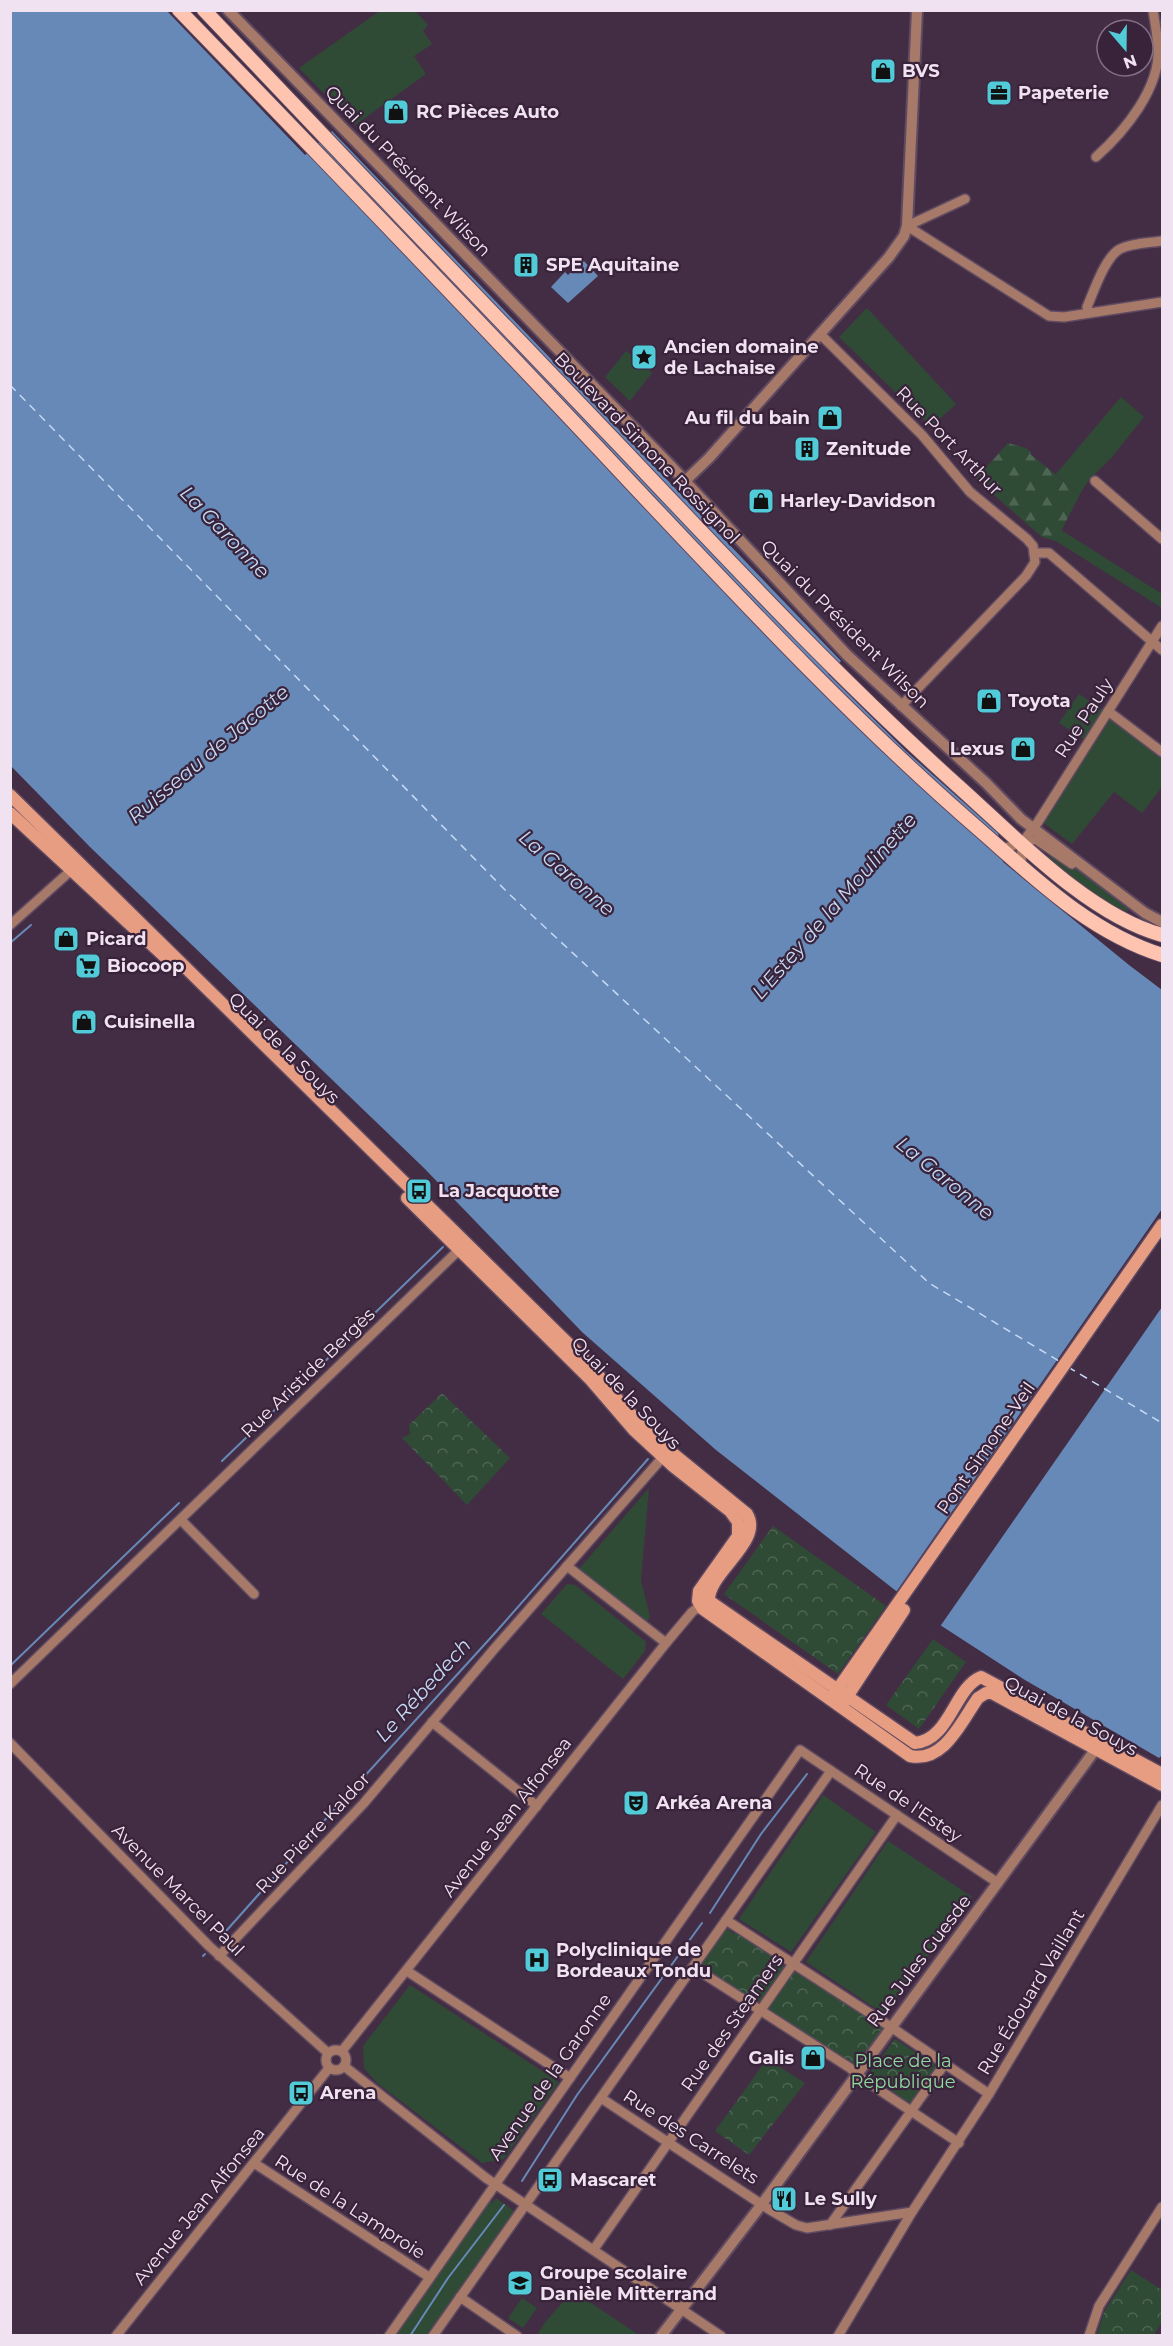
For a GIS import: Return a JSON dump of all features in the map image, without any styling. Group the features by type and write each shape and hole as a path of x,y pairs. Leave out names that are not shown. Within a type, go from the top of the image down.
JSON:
{"main road":[{"name":"Boulevard Simone Rossignol","path":"180,10 632,484 717,577 901,759 1051,893"},
{"name":"Boulevard Simone Rossignol","path":"204,10 834,668 918,750 1082,893"},
{"path":"10,795 76,866"},
{"path":"10,813 76,866"},
{"name":"Quai de la Souys","path":"76,866 462,1247 591,1380 623,1419 663,1457 730,1510 738,1522 738,1536 699,1591 697,1596 704,1603 839,1698 910,1741 921,1743 938,1731 972,1683 981,1677 1162,1774"},
{"path":"1051,893 1124,930 1162,946"},
{"path":"1051,893 1100,927 1162,955"},
{"path":"1082,893 1130,916 1162,924"},
{"path":"1082,893 1121,920 1162,935"},
{"name":"Pont Simone-Veil","path":"839,1698 1162,1225"},
{"name":"Pont Simone-Veil","path":"858,1671 912,1598 1162,1236"},
{"name":"Quai de la Souys","path":"462,1247 589,1364 650,1435 747,1514 750,1520 749,1534 704,1603"},
{"name":"Quai de la Souys","path":"839,1698 900,1750 909,1756 923,1757 941,1749 978,1698 986,1693 992,1693 1162,1785"}],"street":[{"name":"Quai du Président Wilson","path":"228,10 685,481 848,656 986,783 1020,819 1162,924"},
{"path":"685,481 709,458 889,257 904,236 907,226 917,10"},
{"path":"1148,10 1149,21 1159,34"},
{"path":"1096,157 1124,130 1147,92 1157,55 1159,34 1153,10"},
{"path":"907,226 965,199"},
{"path":"907,226 1048,316 1064,317 1162,302"},
{"path":"1088,313 1087,307 1113,254 1132,245 1162,240"},
{"name":"Rue Port Arthur","path":"820,334 922,435 970,492 1027,539 1035,553"},
{"path":"1095,481 1162,539"},
{"path":"901,706 1026,576 1035,562 1035,553 1049,553 1162,650"},
{"name":"Rue Pauly","path":"1022,843 1162,626"},
{"path":"1108,711 1162,752"},
{"path":"1000,848 1014,848 1031,839 1042,842 1110,886"},
{"path":"1022,843 1022,868"},
{"path":"10,925 76,866"},
{"name":"Rue Aristide Bergès","path":"10,1684 462,1247"},
{"name":"Rue Pierre Kaldor","path":"219,1956 364,1803 663,1457"},
{"path":"181,1520 254,1593"},
{"path":"567,1566 666,1643"},
{"name":"Avenue Jean Alfonsea","path":"342,2051 666,1643 704,1603"},
{"path":"432,1722 537,1806"},
{"path":"1092,1737 1095,1750 1110,1751 1150,1766"},
{"name":"Avenue Marcel Paul","path":"10,1743 219,1956 328,2053"},
{"name":"Rue de l'Estey","path":"800,1750 998,1883"},
{"name":"Avenue de la Garonne","path":"389,2336 800,1750"},
{"name":"Rue Jules Guesde","path":"661,2336 762,2204 1095,1750"},
{"path":"433,2336 831,1771"},
{"name":"Rue Édouard Vaillant","path":"838,2336 912,2212 989,2094 1162,1805"},
{"name":"Rue des Steamers","path":"594,2249 897,1815"},
{"path":"726,1920 891,2027 989,2094"},
{"path":"693,1967 761,2010 958,2143"},
{"path":"407,1971 570,2078"},
{"path":"336,2049 342,2051 346,2059 344,2066 337,2070 329,2068 325,2060 328,2053 336,2049"},
{"path":"830,2225 944,2065"},
{"path":"344,2066 495,2183 683,2308 721,2336"},
{"name":"Avenue Jean Alfonsea","path":"116,2336 329,2068"},
{"name":"Rue des Carrelets","path":"601,2098 762,2204"},
{"name":"Rue de la Lamproie","path":"254,2163 429,2277"},
{"path":"762,2204 796,2225 807,2228 912,2212"},
{"path":"1089,2336 1099,2306 1162,2207"},
{"path":"460,2297 518,2336"}],"green space":[{"path":"381,10 415,11 428,25 423,31 432,44 414,56 426,74 355,125 299,68"},
{"path":"867,308 956,404 931,427 839,337"},
{"path":"626,351 652,373 630,401 605,377"},
{"path":"1121,397 1144,417 1111,458 1088,481 1080,494 1056,474"},
{"path":"1008,443 1026,448 1031,452 1030,454 1080,494 1056,541 1042,537 976,479"},
{"path":"1061,530 1162,594 1162,608 1056,541"},
{"path":"1079,694 1103,710 1084,739 1059,723"},
{"path":"1111,718 1162,759 1162,787 1142,813 1114,792 1072,844 1045,824 1045,821"},
{"path":"1052,853 1082,873 1128,911 1108,904 1086,889 1048,857"},
{"path":"442,1393 510,1458 467,1505 402,1438 410,1434 409,1425"},
{"path":"649,1488 641,1580 650,1617 646,1623 579,1569"},
{"path":"773,1526 886,1606 838,1674 724,1594"},
{"path":"567,1584 575,1585 646,1642 645,1651 623,1679 541,1614"},
{"path":"933,1639 966,1662 919,1729 886,1705"},
{"path":"823,1795 876,1832 791,1952 739,1919"},
{"path":"888,1841 972,1897 884,2014 806,1962"},
{"path":"725,1927 734,1934 735,1929 780,1958 778,1962 786,1967 761,2003 756,2000 753,2003 703,1971 705,1967 699,1963"},
{"path":"796,1970 884,2028 855,2068 767,2009 792,1971"},
{"path":"410,1985 559,2082 504,2159 482,2163 377,2083 364,2068 363,2046"},
{"name":"Place de la République","path":"895,2039 938,2067 911,2104 868,2075"},
{"path":"767,2059 805,2083 749,2155 715,2131"},
{"path":"496,2198 517,2213 430,2335 393,2336 487,2199 492,2203"},
{"path":"1131,2270 1162,2290 1162,2322 1154,2335 1097,2335 1104,2312"},
{"path":"570,2289 639,2335 537,2336 567,2297 566,2294"},
{"path":"522,2298 537,2308 523,2328 508,2318"}],"water":[{"path":"10,11 167,11 305,155 332,131 841,661 828,674 907,752 998,833 1003,862 1162,990 1162,1755 1159,1758 1025,1680 937,1623 716,1450 582,1332 424,1168 90,847 11,766"},
{"path":"583,260 598,276 568,303 551,287 565,272 568,275"}],"pier":[{"path":"1162,1209 1162,1307 939,1628 894,1595"}],"waterway":[{"name":"Ruisseau de Jacotte","path":"10,943 31,925"},
{"path":"222,1461 443,1247"},
{"name":"Le Rébedech","path":"219,1939 495,1633 648,1459"},
{"path":"10,1666 179,1503"},
{"path":"710,1913 761,1834 807,1774"},
{"path":"522,2181 577,2095 702,1923"},
{"path":"410,2336 448,2278 504,2205"}],"ferry route":[{"path":"10,385 508,893 929,1283 1059,1361"},
{"path":"1068,1367 1162,1423"}],"place":[{"name":"BVS","path":"883,71"},
{"name":"Papeterie","path":"999,93"},
{"name":"RC Pièces Auto","path":"396,112"},
{"name":"SPE Aquitaine","path":"526,265"},
{"name":"Ancien domaine de Lachaise","path":"644,357"},
{"name":"Au fil du bain","path":"830,418"},
{"name":"Zenitude","path":"807,449"},
{"name":"Harley-Davidson","path":"761,501"},
{"name":"Toyota","path":"989,701"},
{"name":"Lexus","path":"1023,749"},
{"name":"Picard","path":"66,939"},
{"name":"Biocoop","path":"88,966"},
{"name":"Cuisinella","path":"84,1022"},
{"name":"La Jacquotte","path":"419,1191"},
{"name":"Arkéa Arena","path":"636,1803"},
{"name":"Polyclinique de Bordeaux Tondu","path":"537,1960"},
{"name":"Galis","path":"813,2058"},
{"name":"Arena","path":"301,2093"},
{"name":"Mascaret","path":"550,2180"},
{"name":"Le Sully","path":"784,2199"},
{"name":"Groupe scolaire Danièle Mitterrand","path":"520,2283"}],"water label":[{"name":"La Garonne","path":"225,532"},
{"name":"La Garonne","path":"567,873"},
{"name":"L'Estey de la Moulinette","path":"834,906"},
{"name":"La Garonne","path":"945,1178"}]}
